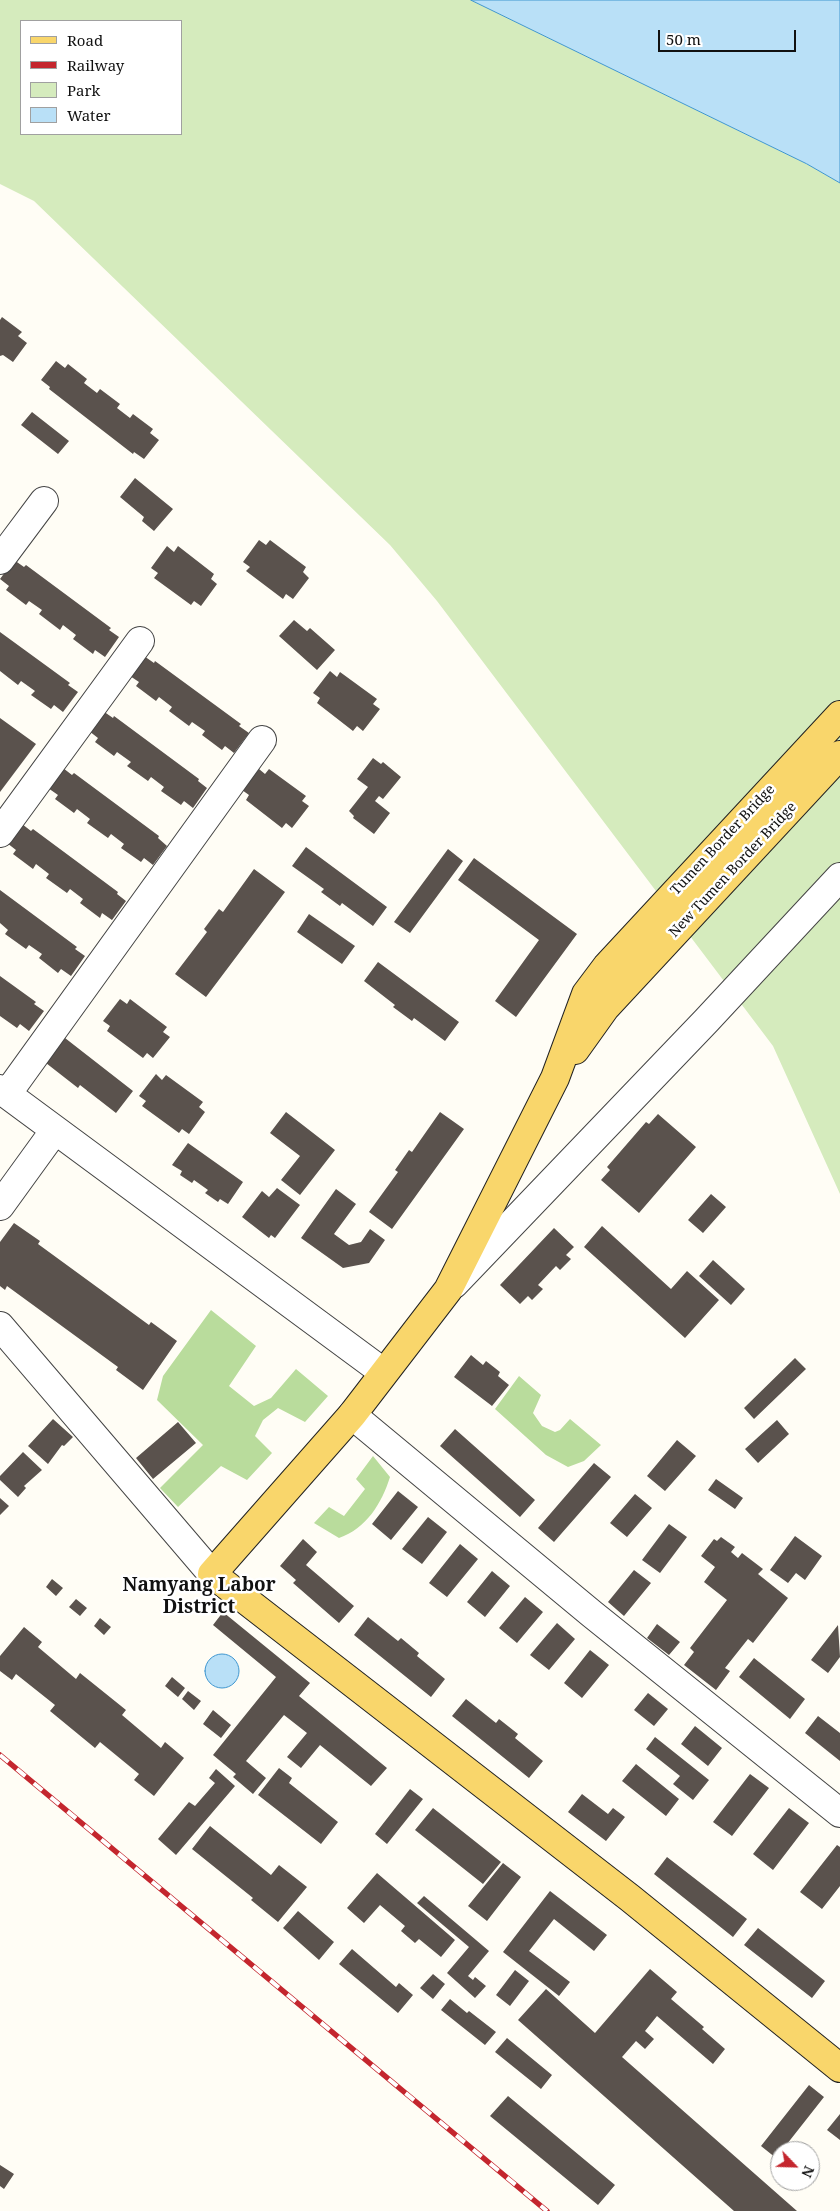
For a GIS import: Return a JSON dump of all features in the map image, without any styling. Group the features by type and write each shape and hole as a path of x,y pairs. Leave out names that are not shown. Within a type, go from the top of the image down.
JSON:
{"main road":[{"name":"Tumen Border Bridge","path":"555,1078 586,994 607,966 840,714"},
{"name":"New Tumen Border Bridge","path":"555,1078 605,1008 840,755"},
{"path":"555,1078 448,1290 383,1372 352,1415 212,1574 630,1898 840,2068"}],"street":[{"path":"0,560 44,501"},
{"path":"0,833 140,641"},
{"path":"262,740 3,1092 383,1372"},
{"path":"448,1290 706,1021 840,877"},
{"path":"0,1206 56,1130"},
{"path":"0,1326 212,1574"},
{"path":"352,1415 592,1614 840,1813"}],"green space":[{"path":"0,0 471,0 807,164 840,183 840,1194 773,1046 437,601 390,545 34,201 0,184"},
{"path":"211,1310 256,1346 229,1386 254,1406 271,1398 296,1369 328,1396 305,1422 278,1408 263,1420 255,1436 272,1453 247,1480 221,1466 178,1507 160,1488 203,1445 157,1400 163,1376"},
{"path":"519,1376 541,1395 533,1413 542,1426 555,1432 560,1430 570,1419 601,1445 584,1461 568,1467 546,1455 495,1409"},
{"path":"373,1456 390,1477 387,1487 372,1514 365,1522 349,1534 339,1538 314,1523 329,1507 344,1516 365,1489 356,1479"}],"water":[{"path":"471,0 840,0 840,183 807,164"},
{"path":"222,1654 229,1655 234,1659 238,1664 238,1678 234,1683 229,1687 222,1688 215,1687 210,1683 206,1678 205,1671 206,1664 210,1659 215,1655"}],"building":[{"path":"2,317 22,332 18,336 27,343 13,362 3,355 0,356 0,320"},
{"path":"56,361 65,368 68,364 87,379 84,383 97,393 100,389 120,404 117,408 130,418 133,414 153,429 150,433 159,440 144,459 134,452 133,454 49,389 50,387 41,380"},
{"path":"32,412 69,441 58,454 21,425"},
{"path":"135,478 173,509 154,531 142,521 144,517 120,497"},
{"path":"259,540 266,545 270,540 306,567 303,572 309,578 293,599 286,594 283,599 246,571 250,567 243,562"},
{"path":"167,546 174,552 178,546 214,574 211,579 217,584 201,606 194,601 191,605 154,578 158,573 151,568"},
{"path":"14,560 24,567 26,565 111,628 109,630 119,637 105,657 95,650 93,654 73,639 76,635 63,625 60,630 39,614 42,610 29,601 26,605 6,590 9,586 0,579"},
{"path":"294,620 307,631 310,628 335,650 317,670 279,636"},
{"path":"0,632 70,683 68,685 78,692 63,712 54,705 51,709 31,695 35,691 21,681 18,685 0,671"},
{"path":"144,656 154,663 155,661 241,724 239,726 249,733 234,753 225,746 222,750 202,735 205,731 192,722 189,726 169,711 172,707 159,697 156,701 136,686 139,682 130,676"},
{"path":"330,671 337,677 340,672 377,699 373,704 380,709 363,731 357,726 353,731 317,703 320,698 313,693"},
{"path":"103,711 113,718 114,716 199,779 198,781 207,788 193,808 184,801 181,805 161,791 164,787 151,777 148,781 127,766 131,762 117,752 114,756 95,742 98,738 89,731"},
{"path":"0,718 36,744 0,792"},
{"path":"373,758 381,764 383,762 401,777 383,799 379,796 375,801 390,813 374,834 353,818 354,816 349,811 368,787 357,779"},
{"path":"63,768 72,775 74,773 159,836 158,838 167,846 153,865 144,858 141,862 121,848 124,844 111,834 108,838 87,823 90,819 77,809 74,813 55,799 58,795 48,788"},
{"path":"259,769 265,774 269,769 306,796 302,801 309,806 292,828 286,823 282,828 246,800 249,795 242,790"},
{"path":"22,824 31,831 33,829 118,892 117,894 126,901 112,920 102,913 100,918 80,903 83,899 70,889 67,893 46,878 49,874 36,864 33,869 13,854 16,850 7,843"},
{"path":"306,847 387,907 373,926 342,903 340,906 321,892 324,889 292,866"},
{"path":"448,849 463,861 410,933 394,922"},
{"path":"474,858 577,934 516,1017 495,1001 539,940 458,880"},
{"path":"254,869 285,892 206,997 175,974 207,932 204,929 219,909 223,912"},
{"path":"0,890 77,947 75,949 85,956 71,976 61,969 58,973 39,958 42,954 29,945 26,949 5,934 8,930 0,923"},
{"path":"309,914 355,946 342,964 297,932"},
{"path":"378,962 459,1022 445,1041 414,1018 412,1021 393,1007 395,1005 364,981"},
{"path":"0,976 36,1002 34,1004 44,1011 29,1031 20,1024 17,1028 0,1016"},
{"path":"120,999 127,1004 130,999 167,1027 163,1032 170,1037 153,1058 147,1053 143,1058 107,1031 110,1026 103,1021"},
{"path":"65,1038 133,1091 116,1113 80,1085 78,1088 46,1063"},
{"path":"156,1074 162,1080 166,1075 203,1102 199,1107 205,1112 189,1134 182,1129 179,1133 142,1106 146,1101 139,1096"},
{"path":"286,1112 335,1150 300,1195 281,1180 300,1156 270,1133"},
{"path":"440,1112 464,1129 392,1229 369,1212 398,1172 395,1170 409,1150 412,1152"},
{"path":"658,1114 696,1147 639,1213 601,1180 610,1170 607,1167 646,1122 649,1124"},
{"path":"188,1143 243,1182 228,1204 220,1199 218,1202 205,1193 208,1190 194,1180 192,1183 180,1175 182,1171 172,1165"},
{"path":"277,1188 300,1205 275,1238 271,1235 269,1238 242,1217 262,1191 269,1197"},
{"path":"336,1189 356,1204 334,1234 349,1245 361,1242 370,1229 385,1240 369,1263 343,1268 301,1238"},
{"path":"711,1194 726,1207 703,1233 688,1220"},
{"path":"14,1223 40,1241 38,1244 149,1325 151,1322 177,1341 143,1390 116,1370 118,1367 7,1286 5,1290 0,1286 0,1242"},
{"path":"602,1226 671,1289 687,1271 719,1300 685,1338 584,1247"},
{"path":"554,1228 574,1247 566,1255 571,1259 560,1270 556,1266 538,1285 543,1289 532,1300 528,1296 520,1304 500,1285"},
{"path":"713,1260 745,1289 731,1305 699,1276"},
{"path":"471,1355 483,1365 486,1361 500,1372 498,1376 509,1385 492,1406 454,1377"},
{"path":"795,1358 806,1369 754,1419 744,1408"},
{"path":"53,1419 73,1437 64,1446 62,1445 48,1464 28,1446"},
{"path":"777,1420 789,1434 758,1463 745,1449"},
{"path":"178,1422 196,1443 153,1479 136,1458"},
{"path":"455,1429 535,1500 520,1517 440,1446"},
{"path":"677,1440 696,1456 665,1491 647,1476"},
{"path":"23,1452 42,1470 24,1486 26,1488 18,1497 0,1480 0,1476"},
{"path":"594,1463 611,1477 554,1542 538,1528"},
{"path":"716,1479 743,1498 735,1509 708,1490"},
{"path":"398,1491 418,1507 391,1540 372,1524"},
{"path":"635,1494 652,1508 627,1537 610,1523"},
{"path":"0,1498 9,1506 0,1515"},
{"path":"428,1517 447,1532 422,1564 402,1549"},
{"path":"669,1524 687,1537 660,1573 642,1560"},
{"path":"795,1536 822,1556 805,1580 796,1573 788,1583 770,1570"},
{"path":"721,1537 735,1547 731,1552 738,1558 742,1553 763,1569 758,1574 788,1598 753,1643 748,1639 725,1668 730,1671 716,1690 684,1665 694,1652 690,1648 727,1600 704,1582 715,1567 701,1556 714,1539 717,1541"},
{"path":"303,1539 317,1552 306,1565 354,1606 339,1623 293,1583 296,1580 280,1566"},
{"path":"460,1544 478,1559 447,1597 429,1583"},
{"path":"634,1570 651,1583 624,1616 608,1602"},
{"path":"492,1571 510,1586 485,1617 467,1602"},
{"path":"52,1579 63,1588 56,1596 46,1587"},
{"path":"525,1597 543,1612 517,1643 499,1628"},
{"path":"76,1599 87,1608 80,1616 69,1607"},
{"path":"223,1612 310,1683 299,1696 387,1768 371,1786 320,1745 301,1768 287,1757 307,1733 284,1715 246,1761 266,1778 253,1794 233,1777 236,1774 213,1755 276,1677 213,1625"},
{"path":"368,1617 398,1641 401,1638 419,1653 417,1656 445,1679 431,1697 354,1635"},
{"path":"100,1618 111,1627 104,1635 94,1626"},
{"path":"557,1623 575,1639 549,1670 530,1655"},
{"path":"657,1624 680,1642 669,1655 647,1638"},
{"path":"838,1625 840,1657 828,1673 811,1660"},
{"path":"24,1627 42,1642 38,1647 76,1679 80,1673 126,1710 122,1715 161,1748 165,1742 184,1758 154,1796 134,1780 139,1774 100,1742 95,1748 50,1711 55,1705 16,1674 12,1680 0,1671 0,1656"},
{"path":"590,1650 609,1665 582,1698 564,1683"},
{"path":"754,1658 805,1699 790,1719 739,1677"},
{"path":"172,1677 185,1688 178,1697 165,1686"},
{"path":"188,1691 201,1701 194,1710 182,1699"},
{"path":"648,1693 668,1709 654,1726 634,1710"},
{"path":"466,1699 496,1723 499,1719 518,1734 515,1738 543,1761 529,1778 452,1716"},
{"path":"213,1710 231,1725 221,1738 203,1724"},
{"path":"818,1716 840,1733 840,1761 805,1733"},
{"path":"695,1726 722,1748 708,1766 681,1744"},
{"path":"655,1737 709,1780 693,1800 673,1784 680,1776 646,1749"},
{"path":"636,1764 679,1799 666,1816 622,1781"},
{"path":"279,1768 292,1778 289,1783 338,1822 321,1844 258,1795"},
{"path":"216,1769 235,1786 176,1855 158,1839 189,1802 195,1806 215,1783 209,1778"},
{"path":"750,1774 769,1788 732,1836 713,1822"},
{"path":"410,1789 423,1799 387,1844 375,1834"},
{"path":"582,1794 608,1814 613,1808 625,1817 606,1841 568,1812"},
{"path":"433,1808 501,1862 483,1884 415,1830"},
{"path":"789,1808 809,1823 773,1870 753,1854"},
{"path":"210,1826 271,1875 279,1865 307,1887 278,1922 251,1900 253,1898 192,1849"},
{"path":"837,1845 840,1847 840,1886 822,1909 800,1892"},
{"path":"667,1857 747,1919 733,1937 654,1874"},
{"path":"503,1863 521,1877 487,1921 468,1906"},
{"path":"377,1873 455,1940 441,1957 419,1939 415,1943 401,1931 405,1926 380,1905 364,1923 347,1908"},
{"path":"550,1891 607,1935 594,1951 554,1919 529,1951 570,1982 559,1996 503,1952"},
{"path":"424,1896 489,1951 468,1976 473,1980 475,1977 486,1986 475,1998 447,1973 469,1947 417,1903"},
{"path":"298,1911 334,1942 319,1960 283,1928"},
{"path":"758,1928 825,1981 812,1998 744,1945"},
{"path":"352,1949 396,1987 399,1983 413,1995 398,2013 339,1964"},
{"path":"650,1969 677,1992 671,1999 704,2027 702,2029 725,2049 713,2064 657,2016 645,2031 654,2039 645,2049 636,2041 622,2057 770,2187 770,2191 774,2191 797,2211 734,2211 518,2020 546,1989 595,2033"},
{"path":"515,1970 529,1981 510,2006 496,1995"},
{"path":"433,1974 445,1984 433,1999 420,1988"},
{"path":"450,1999 496,2032 485,2045 441,2010"},
{"path":"507,2038 552,2075 541,2089 495,2052"},
{"path":"809,2085 824,2097 789,2141 770,2141 770,2153 761,2146"},
{"path":"508,2096 615,2185 598,2205 490,2116"},
{"path":"840,2114 840,2140 827,2130"},
{"path":"0,2165 14,2174 4,2189 0,2186"}],"railway":[{"path":"0,1755 547,2211"}],"district":[{"name":"Namyang Labor District","path":"199,1597"}]}
